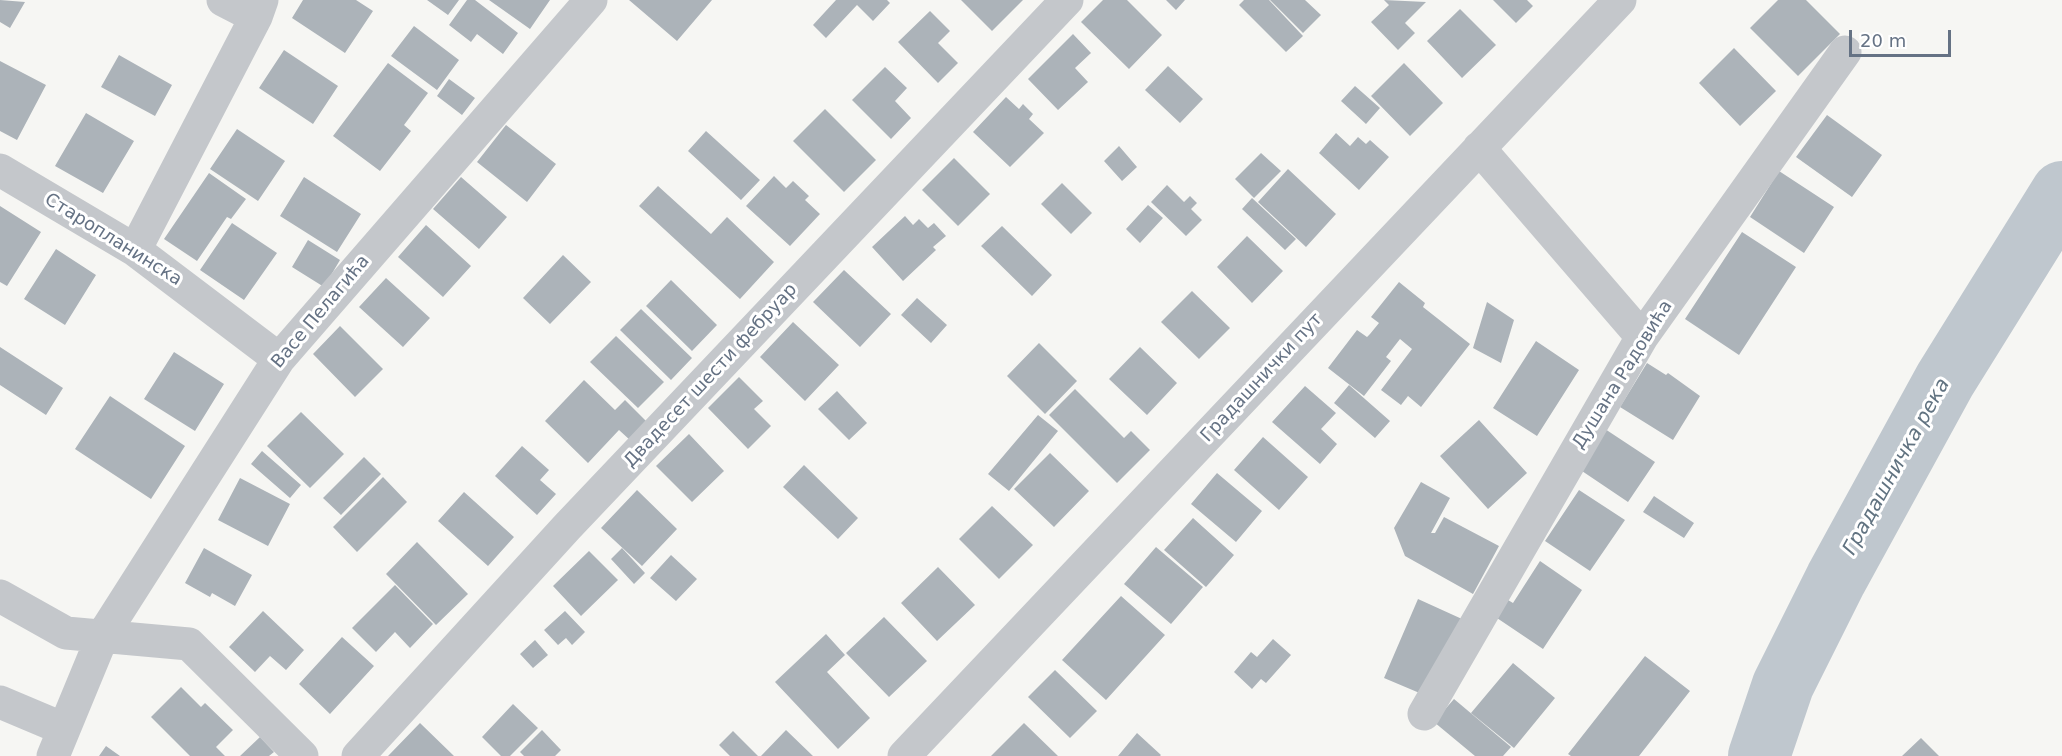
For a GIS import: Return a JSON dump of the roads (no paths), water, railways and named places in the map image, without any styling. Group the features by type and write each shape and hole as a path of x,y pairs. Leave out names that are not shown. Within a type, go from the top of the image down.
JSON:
{"street":[{"path":"135,250 259,8 223,0"},
{"name":"Васе Пелагића","path":"59,742 103,635 279,359 591,0"},
{"name":"Двадесет шести фебруар","path":"358,756 576,519 1067,0"},
{"name":"Градашнички пут","path":"904,756 1620,0"},
{"name":"Душана Радовића","path":"1424,714 1642,337 1845,52"},
{"path":"1479,148 1642,337"},
{"name":"Старопланинска","path":"0,170 135,250 279,359"},
{"path":"0,596 66,633 189,644 302,756"},
{"path":"0,702 59,742"}],"waterway":[{"name":"Градашничка река","path":"1759,756 1783,685 1836,579 1945,380 2062,192"}]}
